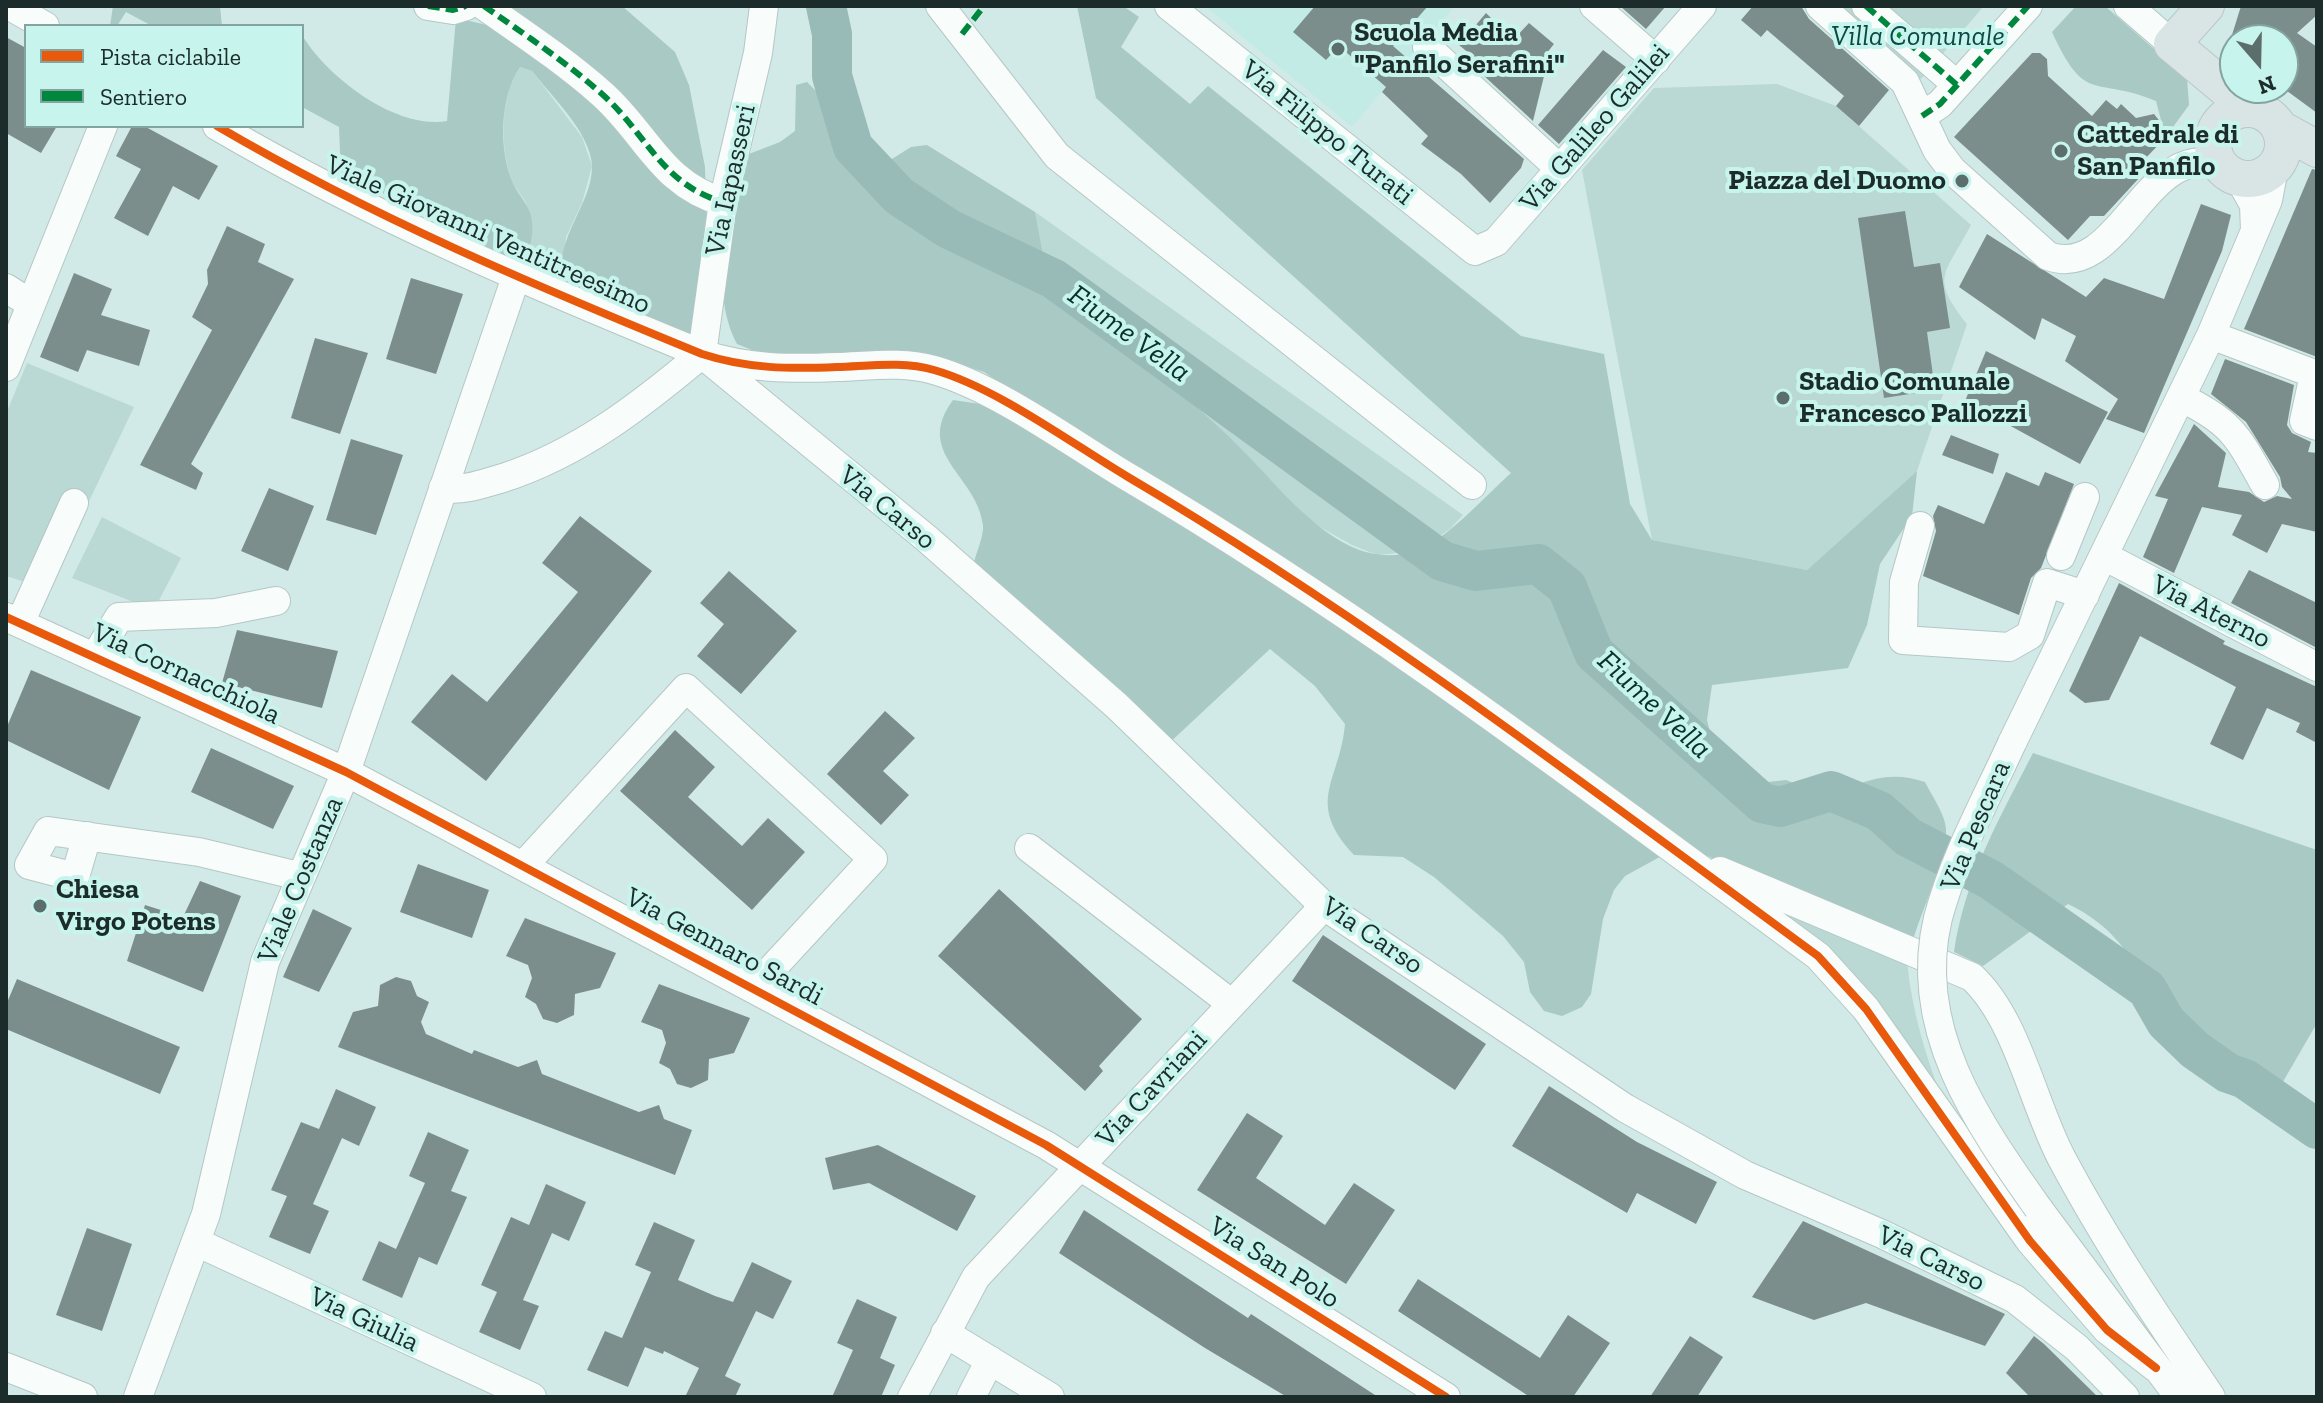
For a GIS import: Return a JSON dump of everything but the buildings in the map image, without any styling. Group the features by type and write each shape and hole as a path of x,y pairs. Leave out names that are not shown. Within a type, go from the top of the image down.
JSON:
{"main road":[{"path":"2183,55 2206,6"},
{"path":"2183,55 2249,108 2268,114 2278,153"},
{"path":"2183,55 2210,99 2217,127 2213,147 2230,172 2258,178 2278,153 2317,151"},
{"path":"2217,127 2227,115 2249,108"}],"street":[{"path":"10,6 42,24"},
{"path":"428,6 453,10 466,6"},
{"path":"484,6 603,95 673,177 697,193 723,202"},
{"name":"Via Iapasseri","path":"702,354 723,202 758,53 764,6"},
{"path":"940,6 1057,156 1472,485"},
{"name":"Via Filippo Turati","path":"1169,6 1467,246 1475,251 1487,248"},
{"path":"1594,6 1656,60"},
{"name":"Via Galileo Galilei","path":"1487,248 1702,6"},
{"path":"1820,6 1905,82 1937,150 1952,170 2034,245 2057,259 2074,259 2091,252 2174,171 2197,162 2230,172"},
{"path":"1866,6 1957,85"},
{"path":"1922,116 1934,110 2028,6"},
{"path":"2128,6 2183,55"},
{"path":"1427,47 1560,169"},
{"path":"6,367 102,128"},
{"name":"Viale Giovanni Ventitreesimo","path":"221,128 350,201 516,277 702,354"},
{"name":"Via Pescara","path":"2179,1397 1983,1129 1955,1076 1941,1035 1931,976 1935,933 1944,900 2012,743 2211,335 2272,190 2278,153"},
{"name":"Via Pescara","path":"2230,172 2254,205 2254,236"},
{"name":"Viale Costanza","path":"138,1397 214,1186 252,1006 265,962 299,876 346,772 516,277"},
{"path":"6,288 31,304"},
{"path":"2211,335 2316,375 2304,421 2317,426"},
{"path":"443,488 469,489 531,469 589,441 702,354 734,364 769,369 897,364 934,370 984,392 1267,561 1380,636 1818,956 1846,983 2030,1241 2107,1330 2156,1368"},
{"name":"Via Carso","path":"702,354 926,538 1117,706 1324,906 1625,1108 1745,1175 1882,1234 2015,1299 2077,1348 2125,1397"},
{"path":"2182,398 2210,412 2233,430 2265,485"},
{"name":"Via Aterno","path":"2085,497 2066,545 2106,552 2317,667"},
{"path":"13,620 74,503"},
{"path":"1920,526 1904,582 1903,640 2009,647 2030,635 2047,583 2085,595"},
{"path":"95,657 119,617 216,613 276,601"},
{"name":"Via Cornacchiola","path":"13,620 346,772"},
{"path":"523,866 686,688 873,859 754,988"},
{"name":"Via Gennaro Sardi","path":"346,772 1080,1165"},
{"path":"87,836 199,852 299,876"},
{"path":"1029,848 1232,1004"},
{"path":"1681,855 1854,925 1972,977 1981,986 1993,999 2005,1022 2067,1168 2109,1241 2211,1397"},
{"name":"Via Cavriani","path":"912,1397 976,1277 1324,906"},
{"name":"Via San Polo","path":"1080,1165 1446,1397"},
{"name":"Via Giulia","path":"196,1242 532,1397"},
{"path":"945,1333 1050,1397"},
{"path":"971,1397 990,1360"},
{"path":"6,1367 83,1397"}],"shaded area":[{"path":"113,6 220,6 222,24 148,24 126,12 118,24 110,24"},
{"path":"514,6 622,6 675,52 689,85 705,167 708,267 691,344 562,285 563,251 587,194 592,165 590,153 577,127 532,71 520,67 513,79 503,124 508,170 532,222 524,266 489,252 479,235 341,175 339,127 304,108 304,38 328,67 365,97 385,109 427,122 447,121 456,18 505,29"},
{"path":"1077,6 1123,6 1139,17 1121,47 1190,104 1208,86 1521,336 1604,354 1630,504 1652,540 1807,570 1917,471 1912,516 1880,564 1867,625 1848,668 1712,685 1707,720 1712,739 1742,774 1768,782 1786,780 1804,787 1820,802 1858,784 1884,777 1925,782 1938,805 1946,829 1939,868 1913,940 1726,865 1673,839 984,372 919,352 774,359 737,344 728,321 723,273 736,201 749,154 780,142 795,131 796,85 807,82 816,91 833,133 892,159 911,147 927,145 1035,212 1050,291 1057,301 1156,371 1228,436 1303,513 1345,543 1368,553 1392,555 1417,550 1454,527 1511,473 1096,98"},
{"name":"Scuola Media \"Panfilo Serafini\"","path":"1205,6 1455,6 1352,127"},
{"path":"2076,6 2105,6 2187,78 2189,105 2165,138 2159,133 2162,124 2156,101 2093,84 2074,70 2052,32"},
{"path":"953,400 1007,408 1257,562 1667,853 1625,876 1614,890 1603,919 1591,994 1582,1007 1562,1016 1544,1011 1530,992 1524,962 1503,936 1434,877 1403,857 1354,855 1339,836 1328,805 1345,724 1315,686 1270,649 1166,746 974,562 983,525 970,492 943,450 940,435 943,419"},
{"path":"2033,753 2317,850 2317,1023 2277,1092 2184,1027 2117,940 2088,915 2068,904 1983,966 1954,952 1975,874"}],"green space":[{"name":"Villa Comunale","path":"1836,6 1984,6 1921,79"},
{"path":"520,67 532,71 582,137 592,166 582,203 566,237 562,285 524,266 530,243 529,211 508,170 504,139 508,93"},
{"name":"Stadio Comunale Francesco Pallozzi","path":"1777,84 1836,106 1971,225 1945,275 1948,295 1967,324 1917,471 1807,570 1652,540 1582,170 1654,88"},
{"path":"1035,212 1463,515 1450,529 1417,551 1377,555 1311,522 1208,417 1155,370 1057,301 1050,291"},
{"path":"27,363 134,407 47,589 6,576 6,414"},
{"path":"102,517 181,558 154,610 72,578"},
{"path":"1737,888 1907,961 1921,1035 1945,1106"}],"waterway":[{"name":"Fiume Vella","path":"826,6 832,34 832,76 853,147 899,196 949,229 1054,279 1442,561 1476,571 1538,564 1567,587 1594,653 1762,803 1780,807 1831,791 1879,811 1908,837 1991,880 2147,989 2166,1022 2195,1050 2228,1073 2245,1079 2317,1129"}],"marked path":[{"path":"428,6 453,10 466,6"},
{"path":"484,6 602,94 684,183 723,202"},
{"path":"962,34 984,6"},
{"path":"1866,6 1957,85"},
{"path":"1922,116 1940,104 2028,6"}],"cycle path":[{"path":"221,128 395,220 516,276 702,354 769,367 910,366 958,378 1033,418 1306,588 1564,769 1818,956 1866,1009 2030,1241 2107,1330 2156,1368"},
{"path":"6,617 346,772 1046,1145 1446,1397"}],"place":[{"name":"Scuola Media \"Panfilo Serafini\"","path":"1338,49"},
{"name":"Cattedrale di San Panfilo","path":"2061,151"},
{"name":"Piazza del Duomo","path":"1962,181"},
{"name":"Stadio Comunale Francesco Pallozzi","path":"1783,398"},
{"name":"Chiesa Virgo Potens","path":"40,906"}]}
